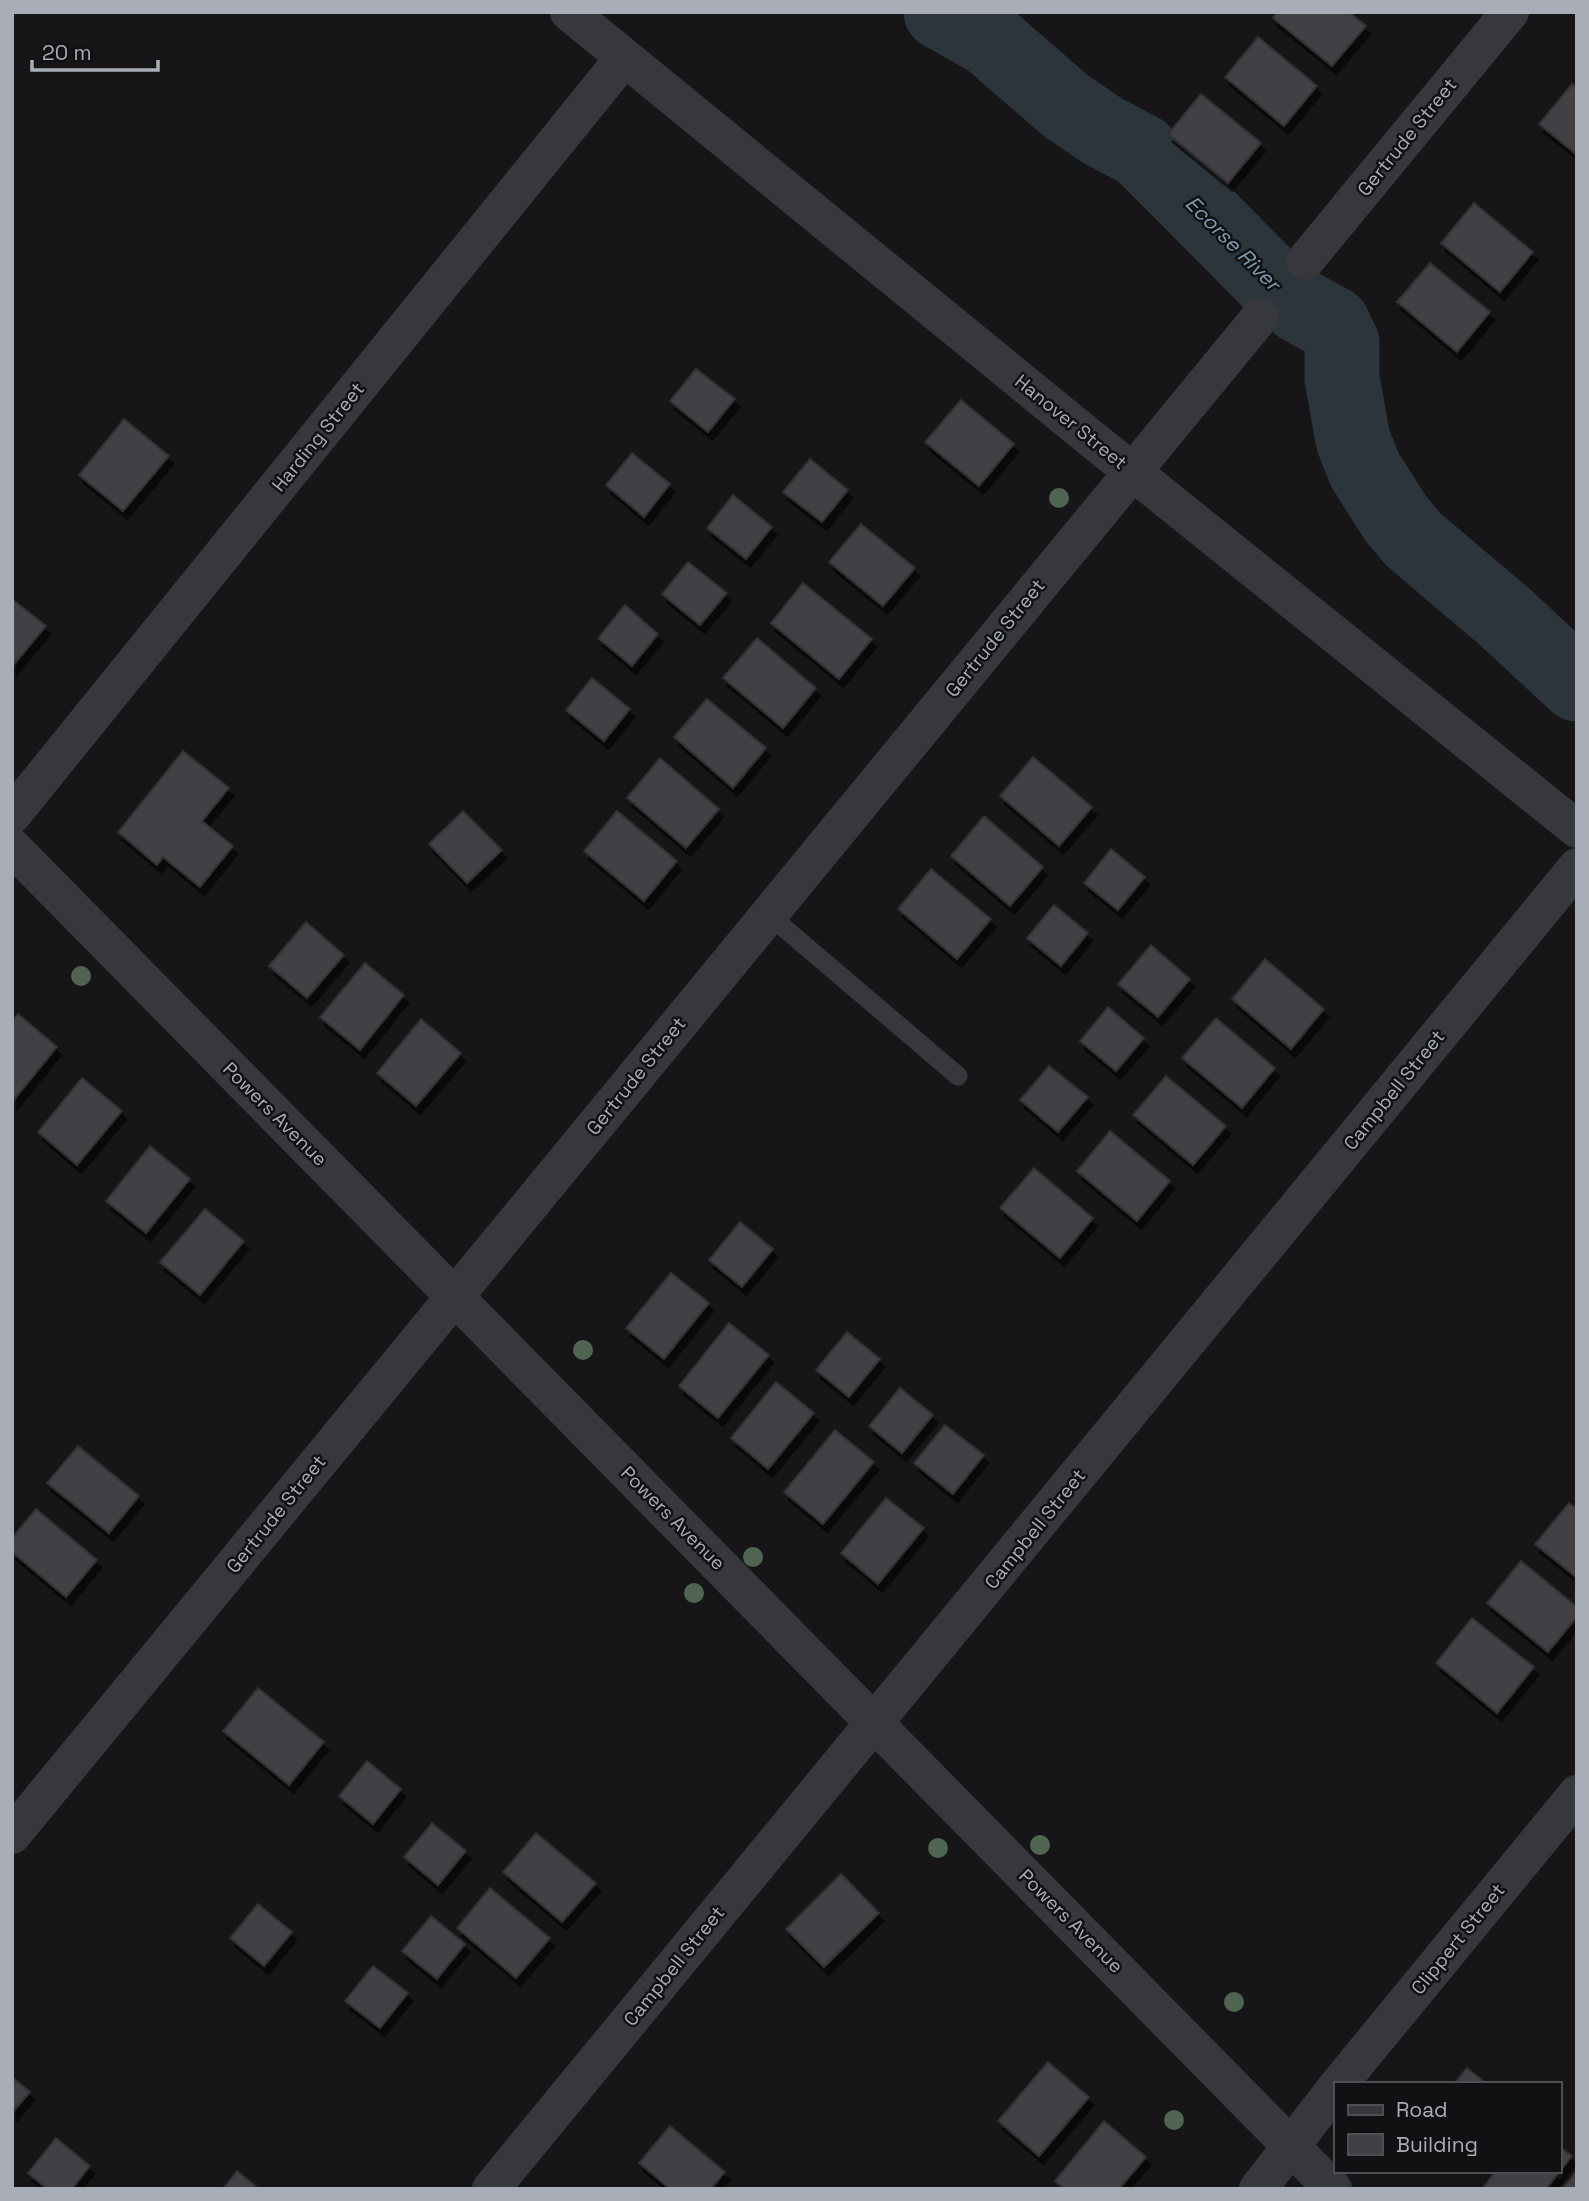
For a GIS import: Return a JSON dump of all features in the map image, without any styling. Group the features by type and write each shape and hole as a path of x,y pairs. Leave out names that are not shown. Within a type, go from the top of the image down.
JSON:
{"street":[{"name":"Hanover Street","path":"569,12 1577,829"},
{"name":"Gertrude Street","path":"1305,261 1510,12"},
{"name":"Harding Street","path":"12,816 624,58"},
{"name":"Gertrude Street","path":"12,1835 1260,317"},
{"name":"Powers Avenue","path":"12,847 1333,2189"},
{"name":"Campbell Street","path":"491,2189 1577,867"},
{"name":"Clippert Street","path":"1341,2082 1577,1794"},
{"path":"1258,2189 1334,2090"}],"lane":[{"path":"769,915 958,1076"}],"building":[{"path":"1277,12 1349,12 1366,26 1332,66 1273,18"},
{"path":"1258,37 1317,86 1284,126 1225,77"},
{"path":"1572,84 1577,88 1577,155 1539,124"},
{"path":"1201,94 1261,143 1228,183 1168,134"},
{"path":"1474,203 1533,252 1500,292 1441,243"},
{"path":"1430,263 1490,312 1457,352 1397,302"},
{"path":"696,369 735,399 708,432 670,401"},
{"path":"961,400 1014,444 979,486 925,442"},
{"path":"124,419 169,456 123,511 79,475"},
{"path":"632,453 670,484 644,517 606,485"},
{"path":"810,459 848,490 822,522 783,492"},
{"path":"733,495 772,527 746,559 707,528"},
{"path":"861,524 915,568 883,606 829,562"},
{"path":"688,562 727,593 700,625 662,594"},
{"path":"803,583 872,639 839,679 771,623"},
{"path":"12,599 46,626 12,667"},
{"path":"625,605 658,634 632,666 598,638"},
{"path":"757,638 816,688 783,728 723,678"},
{"path":"592,678 630,709 604,741 566,710"},
{"path":"707,699 766,748 733,788 674,737"},
{"path":"183,751 229,788 202,821 233,846 200,887 163,857 157,865 118,832"},
{"path":"1033,757 1092,807 1059,846 1000,796"},
{"path":"660,758 719,809 686,848 627,798"},
{"path":"463,811 502,850 467,883 429,844"},
{"path":"617,811 677,861 644,901 584,851"},
{"path":"984,816 1043,867 1010,906 951,856"},
{"path":"1111,849 1145,877 1118,910 1084,883"},
{"path":"931,869 991,919 957,959 898,909"},
{"path":"1054,905 1088,933 1061,966 1027,938"},
{"path":"306,922 344,955 307,998 269,966"},
{"path":"1151,945 1190,979 1158,1017 1118,984"},
{"path":"1265,959 1324,1009 1291,1049 1232,999"},
{"path":"365,963 404,995 360,1050 320,1017"},
{"path":"1108,1007 1144,1038 1116,1071 1080,1041"},
{"path":"18,1014 57,1047 13,1101 12,1021"},
{"path":"1216,1018 1275,1068 1242,1108 1182,1058"},
{"path":"421,1019 461,1053 416,1106 377,1073"},
{"path":"1049,1066 1088,1097 1058,1132 1020,1100"},
{"path":"1166,1076 1226,1126 1193,1165 1133,1115"},
{"path":"82,1078 122,1111 77,1165 38,1132"},
{"path":"1110,1131 1170,1181 1137,1221 1077,1171"},
{"path":"150,1146 190,1179 146,1233 106,1201"},
{"path":"1034,1168 1093,1218 1060,1258 1000,1208"},
{"path":"205,1209 244,1241 200,1295 160,1262"},
{"path":"740,1222 773,1249 742,1287 709,1260"},
{"path":"671,1273 709,1303 664,1359 626,1328"},
{"path":"729,1323 769,1355 718,1418 679,1386"},
{"path":"847,1332 880,1359 849,1397 816,1370"},
{"path":"776,1382 814,1413 768,1469 731,1438"},
{"path":"900,1388 933,1415 902,1453 869,1426"},
{"path":"945,1425 984,1455 953,1494 914,1463"},
{"path":"835,1430 874,1462 823,1524 784,1492"},
{"path":"78,1446 139,1496 109,1533 47,1483"},
{"path":"886,1498 924,1528 878,1584 841,1553"},
{"path":"1569,1503 1577,1509 1577,1578 1535,1544"},
{"path":"36,1509 97,1560 66,1597 12,1552 12,1538"},
{"path":"1521,1561 1577,1607 1577,1617 1548,1652 1487,1603"},
{"path":"1472,1618 1534,1667 1497,1713 1436,1663"},
{"path":"258,1688 324,1742 289,1785 223,1731"},
{"path":"367,1761 401,1789 373,1824 339,1796"},
{"path":"432,1823 466,1851 438,1885 404,1857"},
{"path":"536,1833 596,1883 562,1922 503,1872"},
{"path":"841,1874 879,1913 824,1967 786,1929"},
{"path":"490,1888 550,1938 516,1978 457,1928"},
{"path":"258,1904 292,1932 264,1966 230,1938"},
{"path":"431,1916 465,1944 437,1979 402,1951"},
{"path":"373,1966 408,1993 380,2028 345,2001"},
{"path":"1048,2062 1089,2097 1039,2156 998,2121"},
{"path":"1467,2068 1484,2082 1456,2082"},
{"path":"12,2077 30,2092 12,2113"},
{"path":"1104,2121 1146,2157 1119,2189 1064,2189 1055,2181"},
{"path":"670,2126 725,2172 711,2189 670,2189 639,2163"},
{"path":"56,2138 90,2166 72,2189 47,2189 28,2173"},
{"path":"1561,2148 1572,2156 1561,2170"},
{"path":"237,2171 259,2189 223,2189"},
{"path":"1494,2173 1559,2173 1546,2189 1482,2189"},
{"path":"1575,2173 1577,2189 1562,2189"}],"waterway":[{"name":"Ecorse River","path":"941,12 989,39 1065,105 1103,131 1141,151 1278,289 1300,306 1333,324 1342,343 1342,378 1353,440 1365,470 1396,519 1414,540 1506,618 1577,684"}]}
